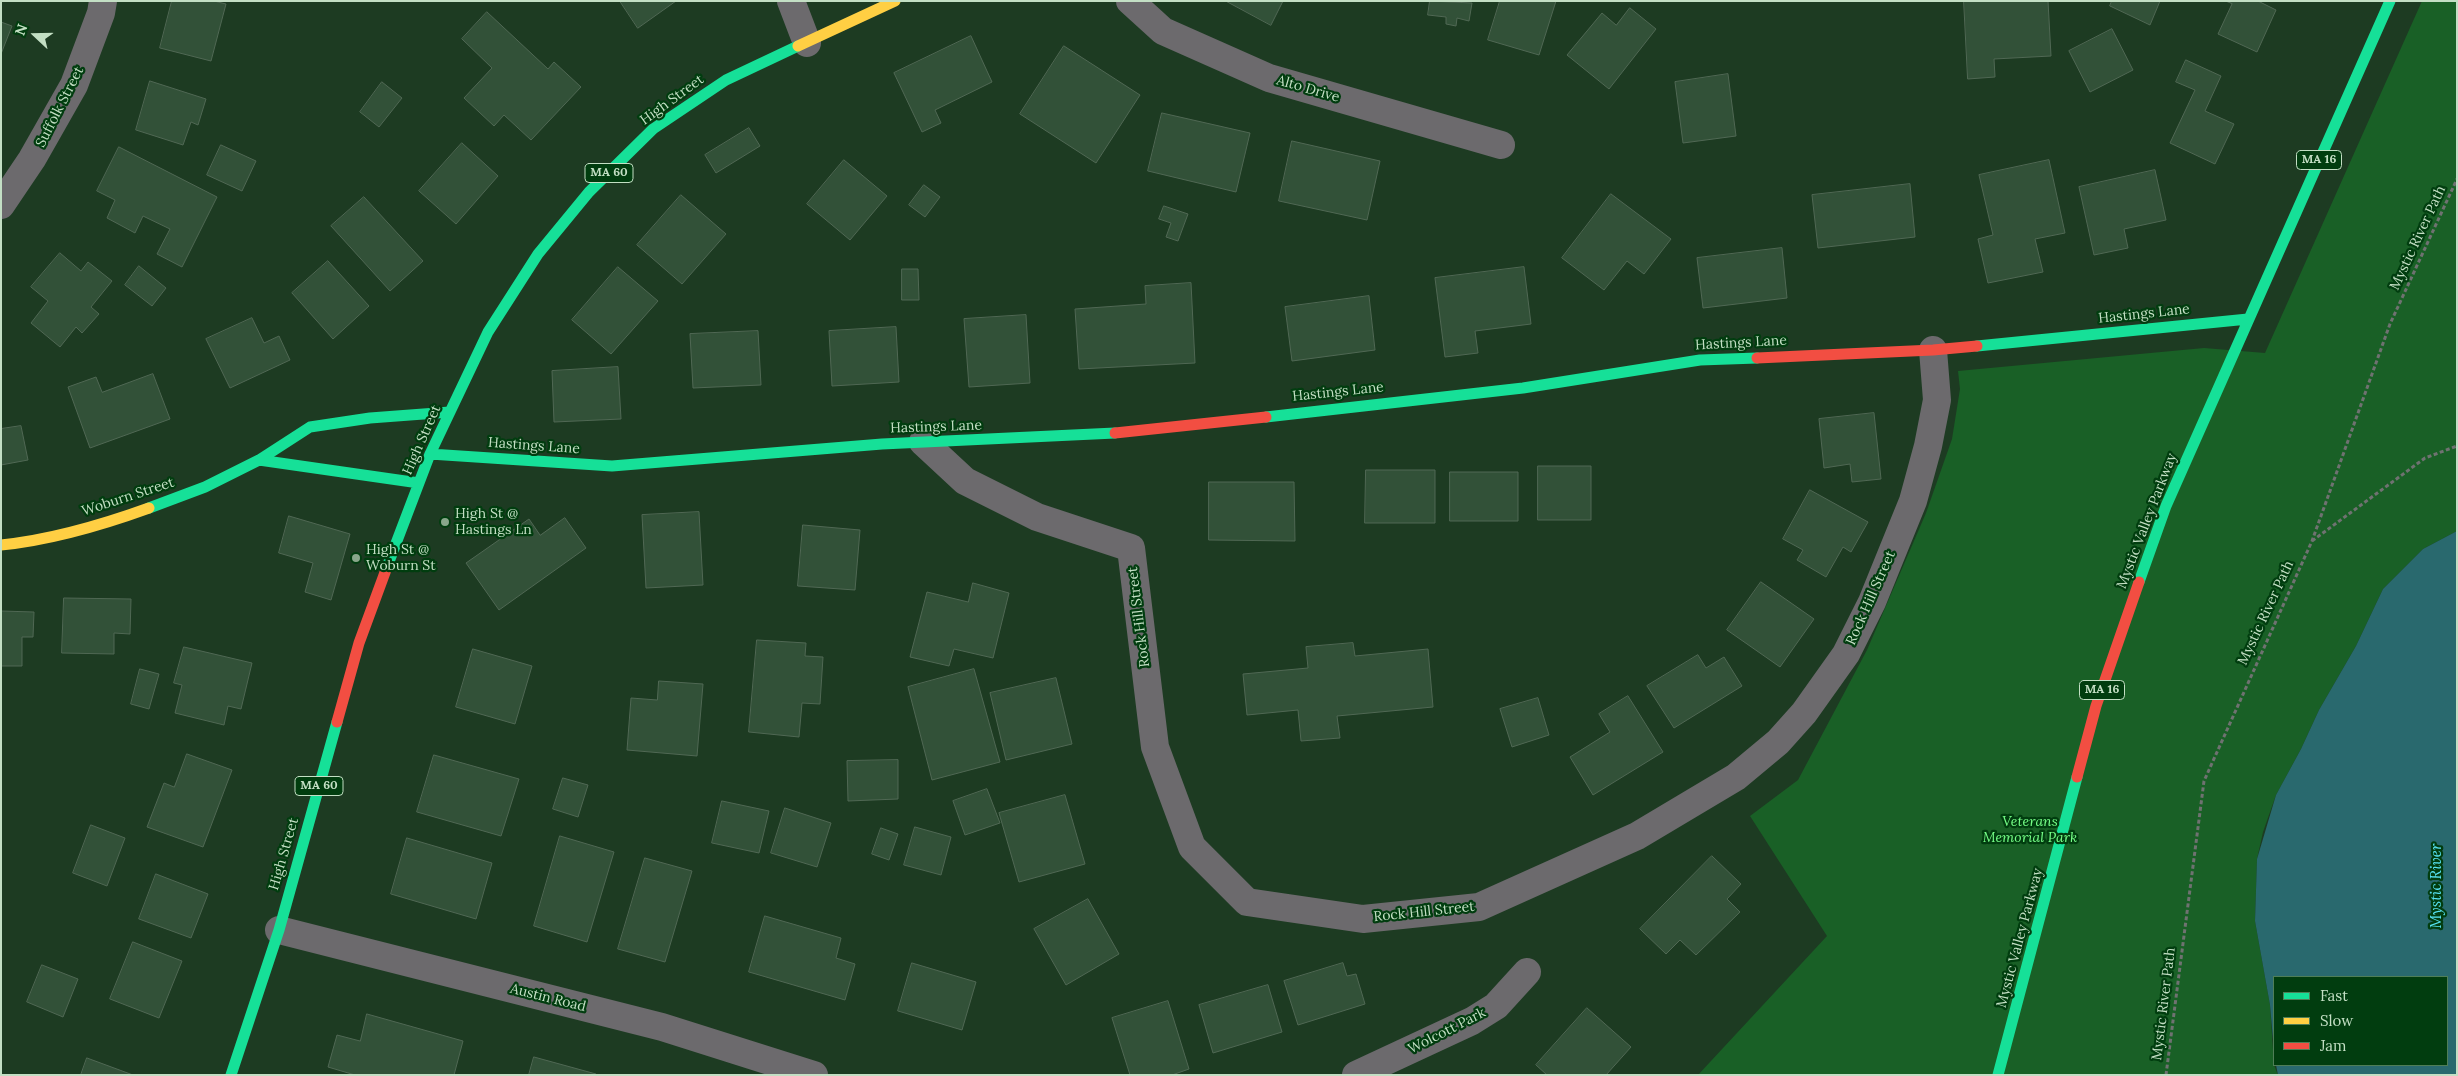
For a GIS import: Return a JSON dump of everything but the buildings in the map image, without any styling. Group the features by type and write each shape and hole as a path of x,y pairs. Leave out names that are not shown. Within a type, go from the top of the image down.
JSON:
{"main road":[{"name":"High Street","path":"231,1075 279,930 359,643 430,454 488,332 538,254 590,192 654,129 726,80 894,1"},
{"name":"Mystic Valley Parkway","path":"1998,1075 2096,706 2166,506 2390,1"},
{"name":"Hastings Lane","path":"430,454 612,466 923,442 1110,434 1523,388 1700,360 1933,350 2248,319"},
{"name":"Woburn Street","path":"1,545 21,543 119,519 205,486 258,460 310,427 370,418 450,412"},
{"path":"258,460 419,483"}],"street":[{"name":"Suffolk Street","path":"1,205 32,159 74,85 102,13 103,1"},
{"path":"791,1 807,43"},
{"name":"Alto Drive","path":"1130,1 1163,32 1269,78 1501,145"},
{"name":"Rock Hill Street","path":"923,442 965,481 1036,517 1130,548 1155,747 1192,847 1247,902 1363,919 1479,907 1637,836 1736,777 1778,742 1804,713 1846,654 1872,602 1913,501 1928,446 1937,400 1933,350"},
{"name":"Austin Road","path":"279,930 662,1027 814,1075"},
{"name":"Wolcott Park","path":"1356,1075 1472,1021 1496,1006 1527,972"}],"path":[{"name":"Mystic River Path","path":"2166,1075 2204,781 2257,659 2312,541 2390,324 2457,179"},
{"path":"2312,541 2425,458 2457,446"}],"green space":[{"name":"Veterans Memorial Park","path":"2422,1 2457,1 2457,531 2423,549 2383,589 2356,646 2319,710 2301,749 2276,795 2263,832 2257,859 2255,921 2270,1005 2273,1066 2278,1075 1698,1075 1827,936 1750,816 1798,780 1867,650 1926,513 1952,439 1960,389 1958,371 2204,348 2265,353"}],"water":[{"name":"Mystic River","path":"2457,531 2457,1075 2278,1075 2276,1066 2448,1066 2448,976 2273,976 2273,1040 2270,1005 2255,921 2257,859 2276,795 2301,749 2319,710 2356,646 2383,589 2423,549"}],"traffic: fast":[{"path":"2139,582 2166,506 2390,1"},
{"path":"387,567 430,454 488,332 538,254 589,192 653,129 726,80 798,46"},
{"path":"1977,346 2248,319"},
{"path":"1266,417 1523,388 1700,360 1757,358"},
{"path":"149,508 205,487 259,460 310,427 370,418 450,412"},
{"path":"430,454 612,466 882,444 1115,433"},
{"path":"259,460 419,483"},
{"path":"231,1075 279,930 337,722"},
{"path":"1998,1075 2077,777"}],"traffic: slow":[{"path":"798,46 895,1"},
{"path":"1,545 39,540 76,531 149,508"}],"traffic: jam":[{"path":"1757,358 1933,350 1977,346"},
{"path":"1115,433 1266,417"},
{"path":"337,722 359,643 387,567"},
{"path":"2077,777 2096,706 2139,582"}],"place":[{"name":"High St @ Hastings Ln","path":"445,522"},
{"name":"High St @ Woburn St","path":"356,558"}]}
